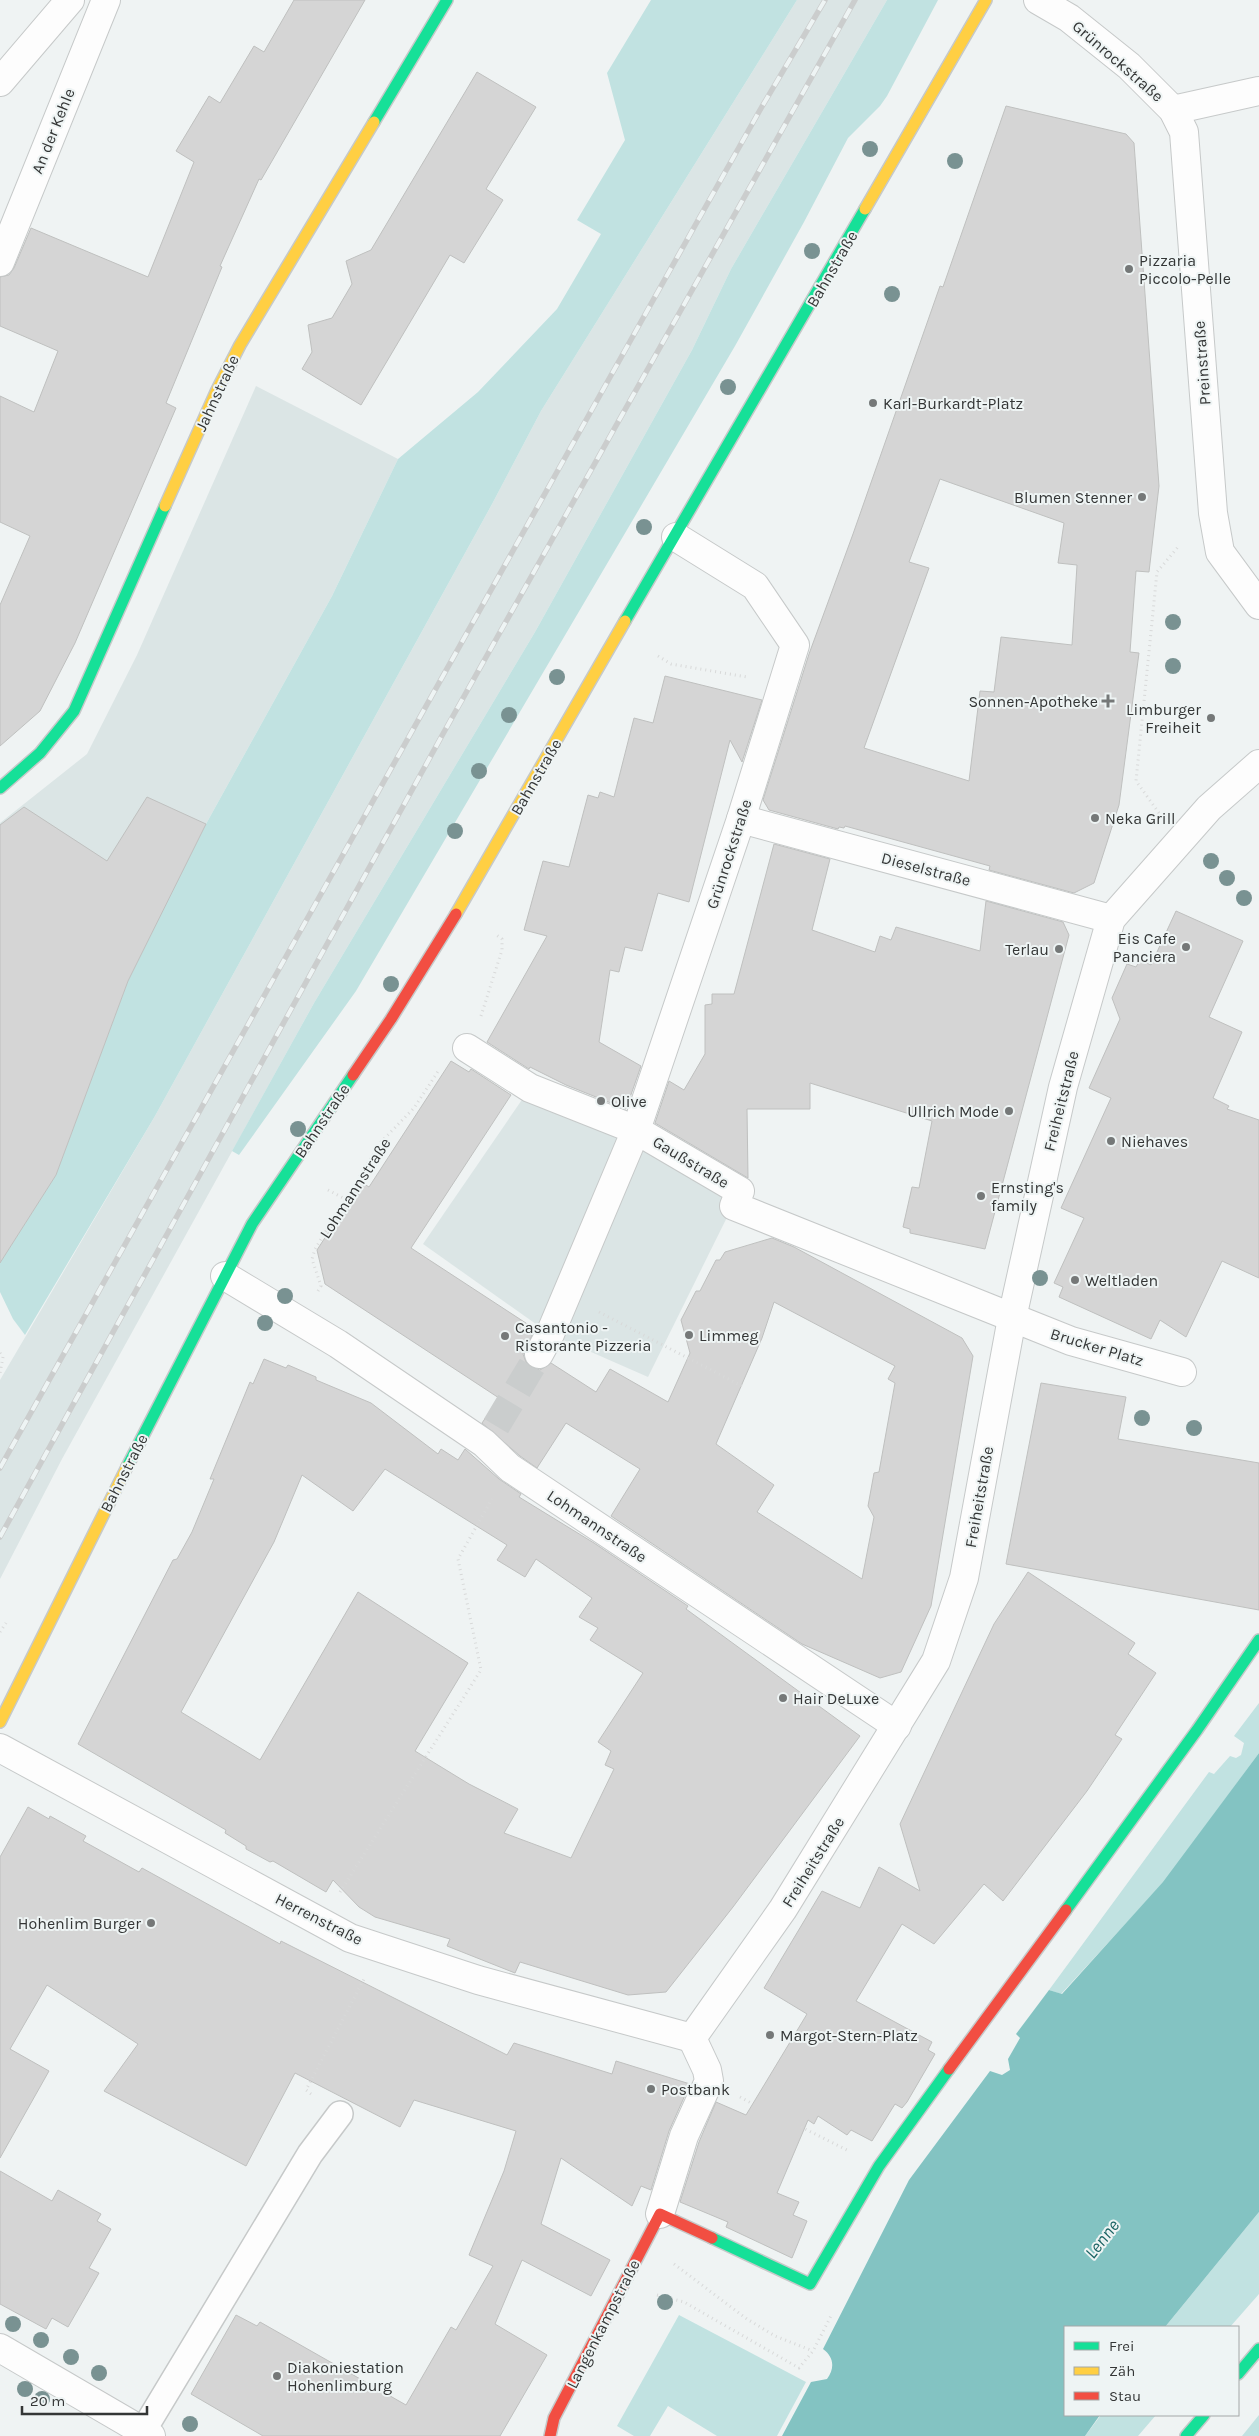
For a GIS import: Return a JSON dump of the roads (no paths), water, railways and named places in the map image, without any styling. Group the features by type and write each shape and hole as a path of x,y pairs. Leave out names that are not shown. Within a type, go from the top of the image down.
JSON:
{"street":[{"path":"0,82 70,0"},
{"name":"An der Kehle","path":"0,262 106,0"},
{"name":"Jahnstraße","path":"0,788 42,752 60,733 74,711 216,392 236,353 447,0"},
{"name":"Bahnstraße","path":"0,1722 95,1529 252,1224 391,1019 441,939 986,0"},
{"name":"Grünrockstraße","path":"1038,0 1069,18 1129,66 1173,110 1259,91"},
{"name":"Preinstraße","path":"1173,110 1184,132 1213,513 1220,552 1259,605"},
{"name":"Grünrockstraße","path":"539,1354 567,1295 636,1130 741,819 795,646 754,586 676,537"},
{"name":"Freiheitstraße","path":"692,2038 783,1909 936,1661 964,1578 1012,1318 1062,1087 1111,919 1209,808 1259,764"},
{"name":"Dieselstraße","path":"741,819 1111,919"},
{"name":"Gaußstraße","path":"467,1048 530,1088 636,1130 740,1191 734,1206 1012,1318"},
{"name":"Lohmannstraße","path":"225,1276 490,1434 510,1468 897,1726"},
{"name":"Brucker Platz","path":"1012,1318 1071,1340 1182,1372"},
{"path":"692,2038 707,2070 709,2081 684,2136 660,2214 810,2284 879,2166 1197,1730 1259,1640"},
{"name":"Herrenstraße","path":"0,1748 350,1938 478,1980 692,2038"},
{"name":"Langenkampstraße","path":"550,2436 554,2418 660,2214"},
{"path":"0,2348 147,2434"},
{"path":"1239,2373 1259,2349"},
{"path":"1186,2436 1203,2416"}],"lane":[{"path":"147,2434 310,2154 340,2114"}],"water":[{"name":"Lenne","path":"1259,1753 1259,2212 1166,2326 1064,2326 1064,2416 1099,2416 1085,2436 782,2436 811,2382 827,2379 830,2375 831,2359 823,2349 909,2180 990,2071 1002,2075 1010,2070 1008,2059 1020,2038 1016,2034 1049,1990 1062,1994 1163,1882"}],"tunnel":[{"path":"496,1426 539,1354"}],"railway":[{"path":"0,1468 647,311 760,110 825,0"},
{"path":"0,1537 444,732 855,0"}],"place":[{"name":"Pizzaria Piccolo-Pelle","path":"1129,269"},
{"name":"Karl-Burkardt-Platz","path":"873,403"},
{"name":"Blumen Stenner","path":"1142,497"},
{"name":"Sonnen-Apotheke","path":"1108,701"},
{"name":"Limburger Freiheit","path":"1211,718"},
{"name":"Neka Grill","path":"1095,818"},
{"name":"Eis Cafe Panciera","path":"1186,947"},
{"name":"Terlau","path":"1059,949"},
{"name":"Olive","path":"601,1101"},
{"name":"Ullrich Mode","path":"1009,1111"},
{"name":"Niehaves","path":"1111,1141"},
{"name":"Ernsting's family","path":"981,1196"},
{"name":"Weltladen","path":"1075,1280"},
{"name":"Limmeg","path":"689,1335"},
{"name":"Casantonio - Ristorante Pizzeria","path":"505,1336"},
{"name":"Hair DeLuxe","path":"783,1698"},
{"name":"Hohenlim Burger","path":"151,1923"},
{"name":"Margot-Stern-Platz","path":"770,2035"},
{"name":"Postbank","path":"651,2089"},
{"name":"Diakoniestation Hohenlimburg","path":"277,2376"}]}
